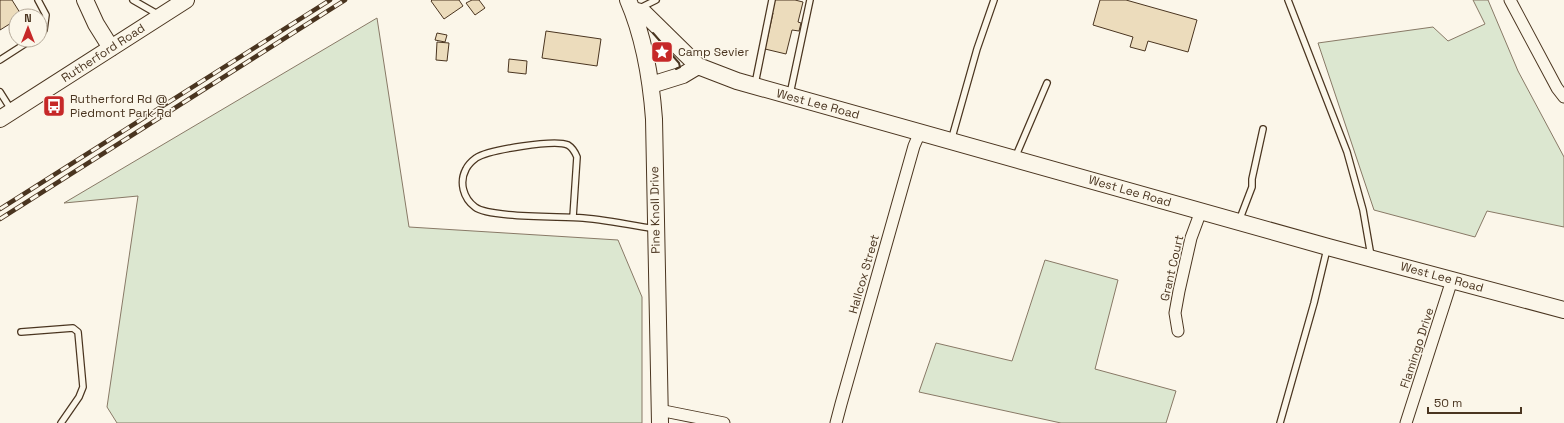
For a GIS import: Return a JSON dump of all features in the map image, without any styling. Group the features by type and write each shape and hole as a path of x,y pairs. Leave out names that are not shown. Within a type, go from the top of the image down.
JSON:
{"street":[{"path":"85,0 96,24 111,48"},
{"path":"1510,0 1557,88 1564,97"},
{"name":"Rutherford Road","path":"6,115 161,16 181,1"},
{"name":"West Lee Road","path":"630,5 644,13 698,66 720,76 1328,247 1564,310"},
{"name":"Pine Knoll Drive","path":"630,5 652,85 654,118 655,229 660,416"},
{"path":"652,85 683,75 698,66"},
{"name":"Hallcox Street","path":"836,423 840,404 920,132"},
{"name":"Grant Court","path":"1178,332 1175,313 1179,291 1191,238 1201,211"},
{"name":"Flamingo Drive","path":"1406,423 1452,280"},
{"path":"660,416 724,423"}],"lane":[{"path":"133,0 161,16"},
{"path":"630,5 643,7 656,0"},
{"path":"754,86 772,0"},
{"path":"789,96 810,0"},
{"path":"951,141 977,49 994,0"},
{"path":"1288,0 1347,152 1363,210 1372,258"},
{"path":"0,60 19,48"},
{"path":"1014,159 1047,83"},
{"path":"0,92 6,115"},
{"path":"1238,222 1252,187 1252,179 1263,129"},
{"path":"573,217 577,157 574,149 567,144 536,144 509,148 485,154 476,158 468,165 463,175 462,187 467,198 475,208 496,214 573,217 655,229"},
{"path":"1280,423 1314,303 1328,247"},
{"path":"21,332 73,328 78,332 83,387 79,398 61,423"}],"green space":[{"path":"1473,0 1488,0 1518,71 1564,157 1564,227 1487,211 1475,237 1374,210 1318,43 1433,27 1448,41 1485,24"},
{"path":"377,18 409,227 618,240 642,297 642,423 117,423 107,407 138,196 64,203"},
{"path":"1045,260 1118,280 1095,369 1176,391 1166,423 1061,423 919,392 936,343 1012,361"}],"building":[{"path":"0,0 12,0 17,8 8,8 8,25 0,30"},
{"path":"459,0 463,6 444,19 431,1"},
{"path":"472,0 479,0 485,8 475,15 466,3"},
{"path":"773,0 795,0 803,2 798,22 801,23 799,31 792,30 786,54 765,49 773,13 770,12"},
{"path":"1100,0 1126,0 1197,20 1188,52 1148,41 1145,51 1130,47 1133,37 1093,25"},
{"path":"546,31 601,39 597,66 542,58"},
{"path":"437,33 447,35 445,42 435,40"},
{"path":"437,42 449,43 447,61 436,60"},
{"path":"509,59 527,61 526,74 508,72"}],"railway":[{"path":"0,209 330,0"},
{"path":"0,219 345,0"}],"wall":[{"path":"653,33 679,63 680,67 676,69"}],"place":[{"name":"Camp Sevier","path":"662,52"},
{"name":"Rutherford Rd @ Piedmont Park Rd","path":"54,106"}]}
